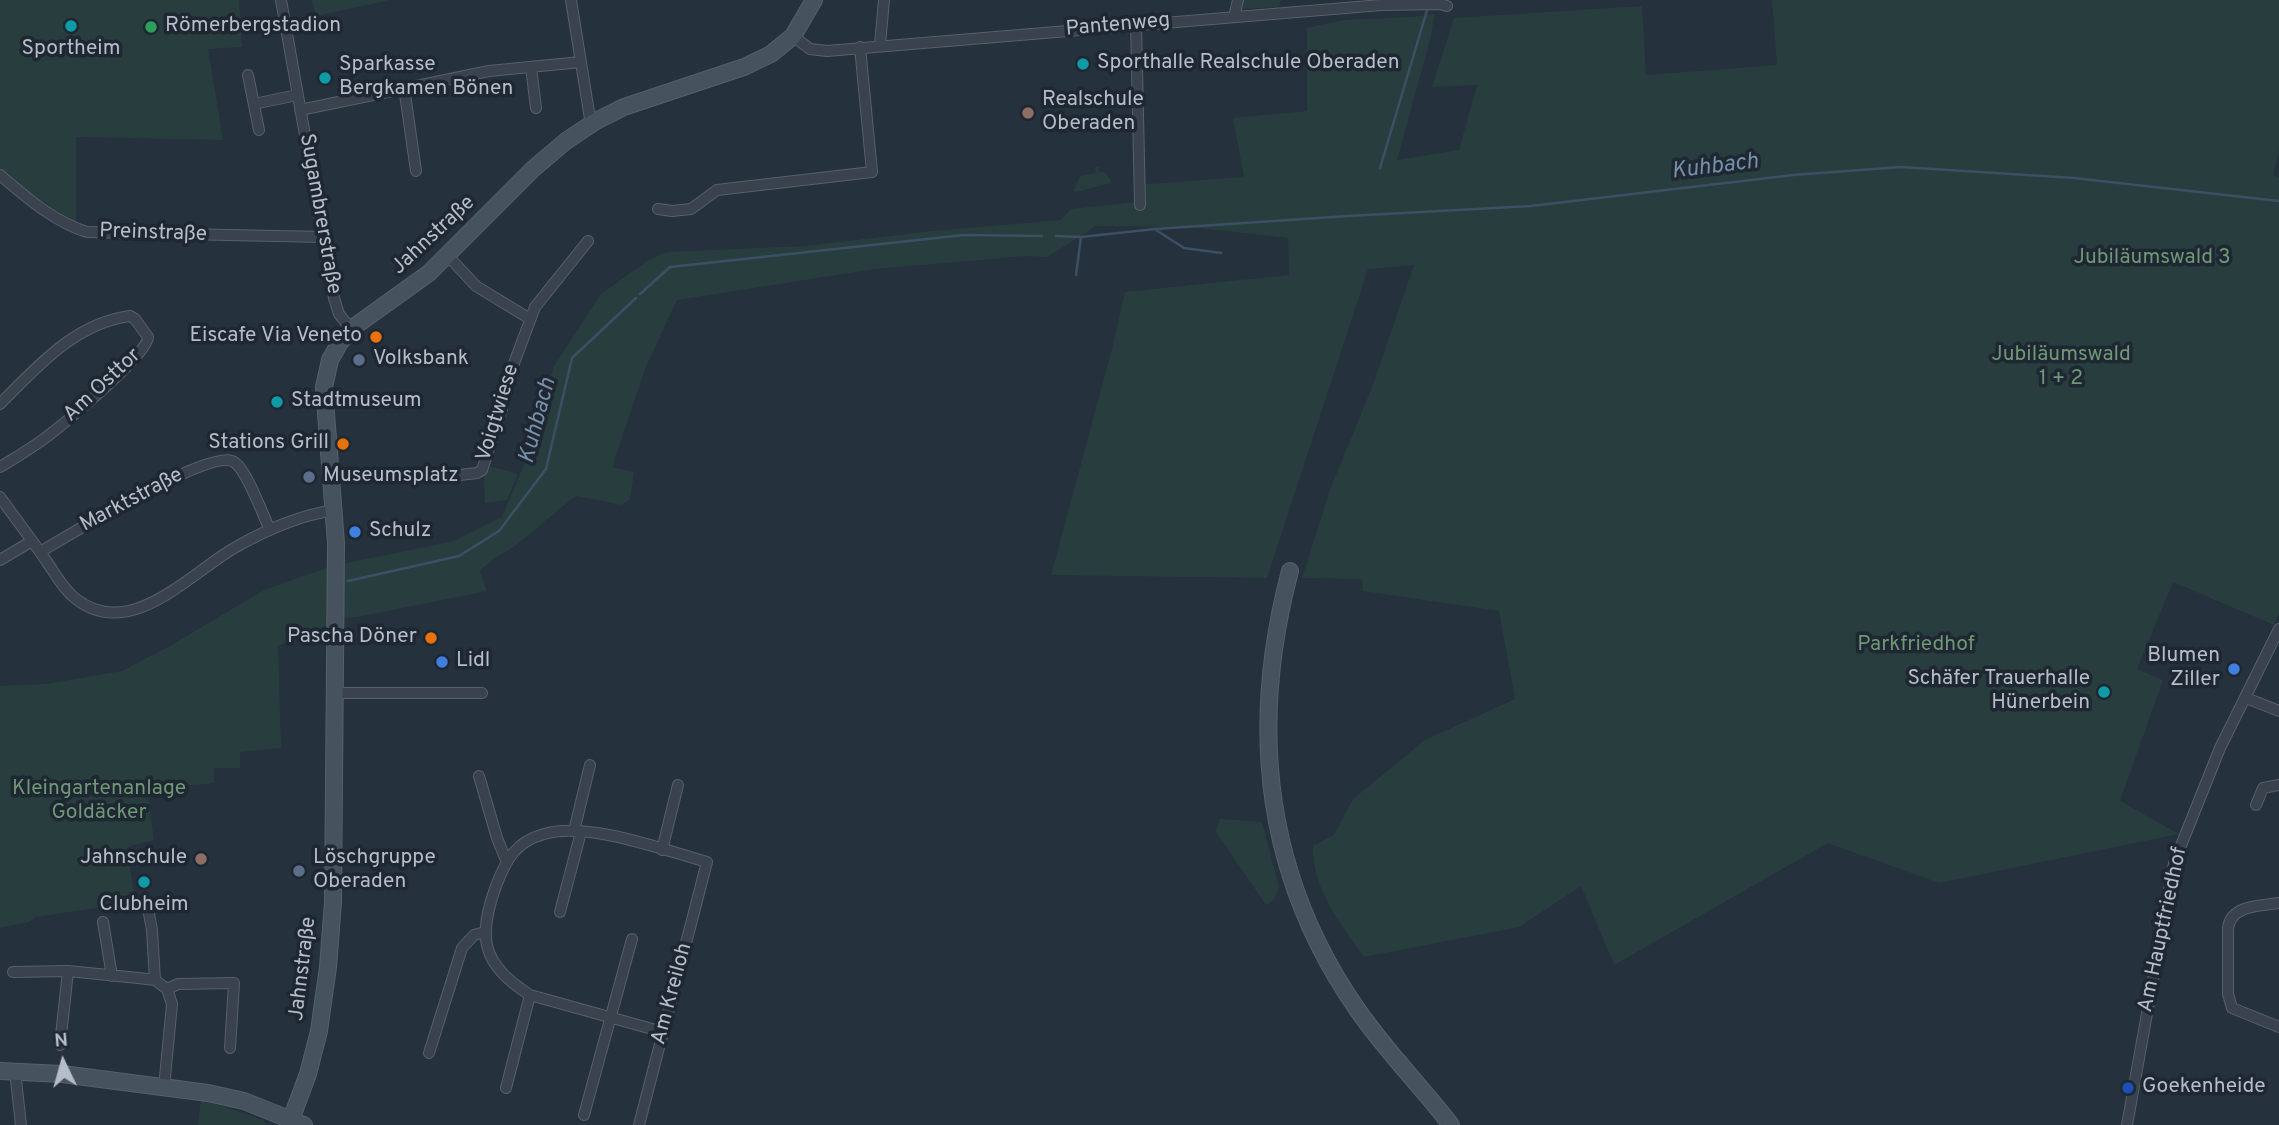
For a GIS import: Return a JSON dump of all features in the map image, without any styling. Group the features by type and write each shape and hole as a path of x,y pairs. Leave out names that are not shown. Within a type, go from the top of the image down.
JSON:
{"main road":[{"name":"Jahnstraße","path":"295,1123 314,1054 328,967 333,902 335,510 324,387 330,359 351,329 410,289 448,256 533,169 566,141 635,103 744,67 771,54 793,36 814,0"},
{"path":"1290,571 1272,651 1268,696 1272,787 1289,872 1310,928 1343,988 1371,1029 1451,1125"},
{"path":"7,1071 62,1074 164,1087 244,1101 295,1123"}],"street":[{"name":"Sugambrerstraße","path":"281,0 336,306 351,329"},
{"path":"571,0 591,125"},
{"path":"880,45 884,0"},
{"path":"1234,17 1238,0"},
{"name":"Pantenweg","path":"793,36 810,48 820,51 1381,5 1442,5"},
{"path":"1136,24 1140,205"},
{"path":"658,209 691,209 717,190 872,172 860,47"},
{"path":"300,110 404,86 489,71 581,62"},
{"path":"531,67 536,108"},
{"path":"248,75 259,130"},
{"path":"404,86 416,170"},
{"path":"254,104 297,95"},
{"name":"Preinstraße","path":"0,175 52,215 76,229 87,232 323,237"},
{"name":"Voigtwiese","path":"442,477 482,470 502,409 504,390 535,307 588,242"},
{"path":"448,256 476,286 530,319"},
{"name":"Am Osttor","path":"0,404 58,348 97,325 130,316 148,337 147,345 69,419 0,467"},
{"name":"Marktstraße","path":"40,552 151,488 178,475 225,460 235,463 243,472 270,530"},
{"path":"0,497 66,589 79,601 96,610 124,613 166,595 219,557 270,530 314,513 335,510"},
{"path":"0,560 32,541"},
{"name":"Am Hauptfriedhof","path":"2127,1125 2174,863 2220,748 2279,629"},
{"path":"335,693 482,692"},
{"path":"2246,698 2279,711"},
{"path":"560,912 590,765"},
{"path":"479,776 506,860"},
{"path":"663,1032 530,995 512,984 499,970 489,951 485,932 486,915 506,860 532,839 546,833 577,831 600,834 662,850 678,785"},
{"path":"2256,805 2263,788 2279,785"},
{"name":"Am Kreiloh","path":"639,1125 707,862 662,850"},
{"path":"147,903 152,930 155,980"},
{"path":"2279,903 2236,912 2231,918 2228,928 2228,994 2232,1008 2279,1027"},
{"path":"103,922 112,976"},
{"path":"429,1053 462,948 474,935 485,932"},
{"path":"584,1115 632,939"},
{"path":"60,1045 68,971"},
{"path":"13,972 68,971 155,980 167,989 172,1004 164,1087"},
{"path":"167,989 178,984 234,983 230,1048"},
{"path":"506,1088 530,995"},
{"path":"7,1071 21,1125"}],"green space":[{"path":"0,0 239,0 242,47 208,49 223,140 76,137 76,223 0,173"},
{"path":"312,0 390,0 316,16"},
{"path":"1243,0 1281,0 1279,7 1240,9"},
{"path":"1772,0 2279,0 2279,150 2273,175 2279,177 2279,613 2274,625 2173,582 2137,669 2163,680 2120,801 2179,834 1939,883 1828,843 1614,965 1581,886 1519,927 1364,957 1322,891 1314,862 1313,846 1334,835 1353,799 1425,740 1515,699 1499,611 1363,591 1362,579 1302,578 1331,487 1374,382 1414,265 1368,269 1267,578 1051,575 1125,292 1289,275 1288,238 1191,227 1096,226 1047,257 1026,256 875,269 677,300 645,369 612,467 634,472 630,499 622,505 577,496 569,501 480,571 487,591 345,618 278,646 281,748 240,752 240,768 214,768 214,783 147,789 154,840 127,847 135,902 36,917 29,922 0,928 0,686 46,684 122,671 264,590 332,566 454,541 502,517 523,467 554,366 601,294 647,261 667,252 805,246 1061,220 1071,209 1136,202 1136,185 1244,177 1233,118 1307,111 1307,28 1343,20 1435,14 1397,160 1459,150 1477,85 1432,87 1454,18 1642,6 1646,75 1777,65"},
{"path":"1095,167 1099,167 1099,172 1104,172 1111,183 1075,192 1080,176 1096,173"},
{"path":"490,466 518,474 507,500 485,503 484,475"},
{"path":"1220,819 1262,822 1279,887 1274,900 1266,905 1216,832"},
{"path":"201,1099 263,1120 266,1125 198,1125"}],"waterway":[{"path":"1380,168 1428,7"},
{"name":"Kuhbach","path":"1056,236 1081,237 1155,229 1531,206 1793,175 1901,167 2074,178 2279,201"},
{"name":"Kuhbach","path":"1156,230 1184,248 1221,253"},
{"name":"Kuhbach","path":"640,294 670,267 964,235 1042,236"},
{"name":"Kuhbach","path":"1076,275 1081,237"},
{"name":"Kuhbach","path":"348,581 459,556 499,531 546,469 572,358 636,298"}],"place":[{"name":"Sportheim","path":"71,26"},
{"name":"Römerbergstadion","path":"151,27"},
{"name":"Sporthalle Realschule Oberaden","path":"1083,64"},
{"name":"Sparkasse Bergkamen Bönen","path":"325,78"},
{"name":"Realschule Oberaden","path":"1028,113"},
{"name":"Eiscafe Via Veneto","path":"376,337"},
{"name":"Volksbank","path":"359,360"},
{"name":"Stadtmuseum","path":"277,402"},
{"name":"Stations Grill","path":"343,444"},
{"name":"Museumsplatz","path":"309,477"},
{"name":"Schulz","path":"355,532"},
{"name":"Pascha Döner","path":"431,638"},
{"name":"Lidl","path":"442,662"},
{"name":"Blumen Ziller","path":"2234,669"},
{"name":"Schäfer Trauerhalle Hünerbein","path":"2104,692"},
{"name":"Jahnschule","path":"201,859"},
{"name":"Löschgruppe Oberaden","path":"299,871"},
{"name":"Clubheim","path":"144,882"},
{"name":"Goekenheide","path":"2128,1088"}],"park label":[{"name":"Jubiläumswald 3","path":"2152,259"},
{"name":"Jubiläumswald 1 + 2","path":"2061,368"},
{"name":"Parkfriedhof","path":"1916,646"},
{"name":"Kleingartenanlage Goldäcker","path":"99,802"}]}
